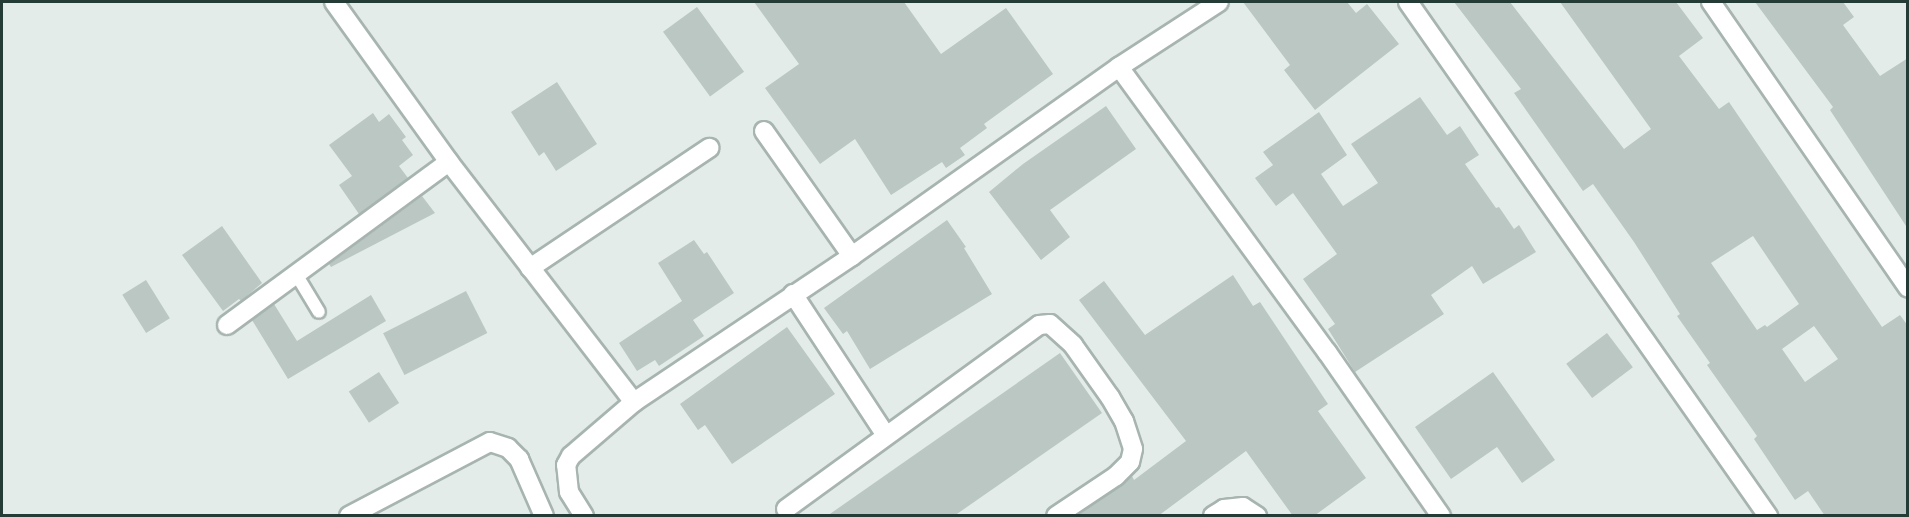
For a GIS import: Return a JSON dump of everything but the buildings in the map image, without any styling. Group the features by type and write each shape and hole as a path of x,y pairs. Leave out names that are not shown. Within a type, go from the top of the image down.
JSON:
{"street":[{"path":"334,2 449,162 634,402"},
{"path":"584,516 569,492 566,465 571,456 634,402 852,256 1119,67 1219,2"},
{"path":"1408,2 1768,516"},
{"path":"1711,2 1908,288"},
{"path":"1119,67 1327,352 1441,516"},
{"path":"764,131 852,256"},
{"path":"530,268 709,148"},
{"path":"227,325 449,162"},
{"path":"793,294 885,434"},
{"path":"786,509 885,434 1039,325 1050,324 1073,345 1110,397 1124,421 1133,449 1130,462 1116,476 1056,516"},
{"path":"349,516 490,442 508,448 519,459 544,516"},
{"path":"1213,516 1224,509 1243,507 1257,516"}],"lane":[{"path":"296,274 319,312"}]}
